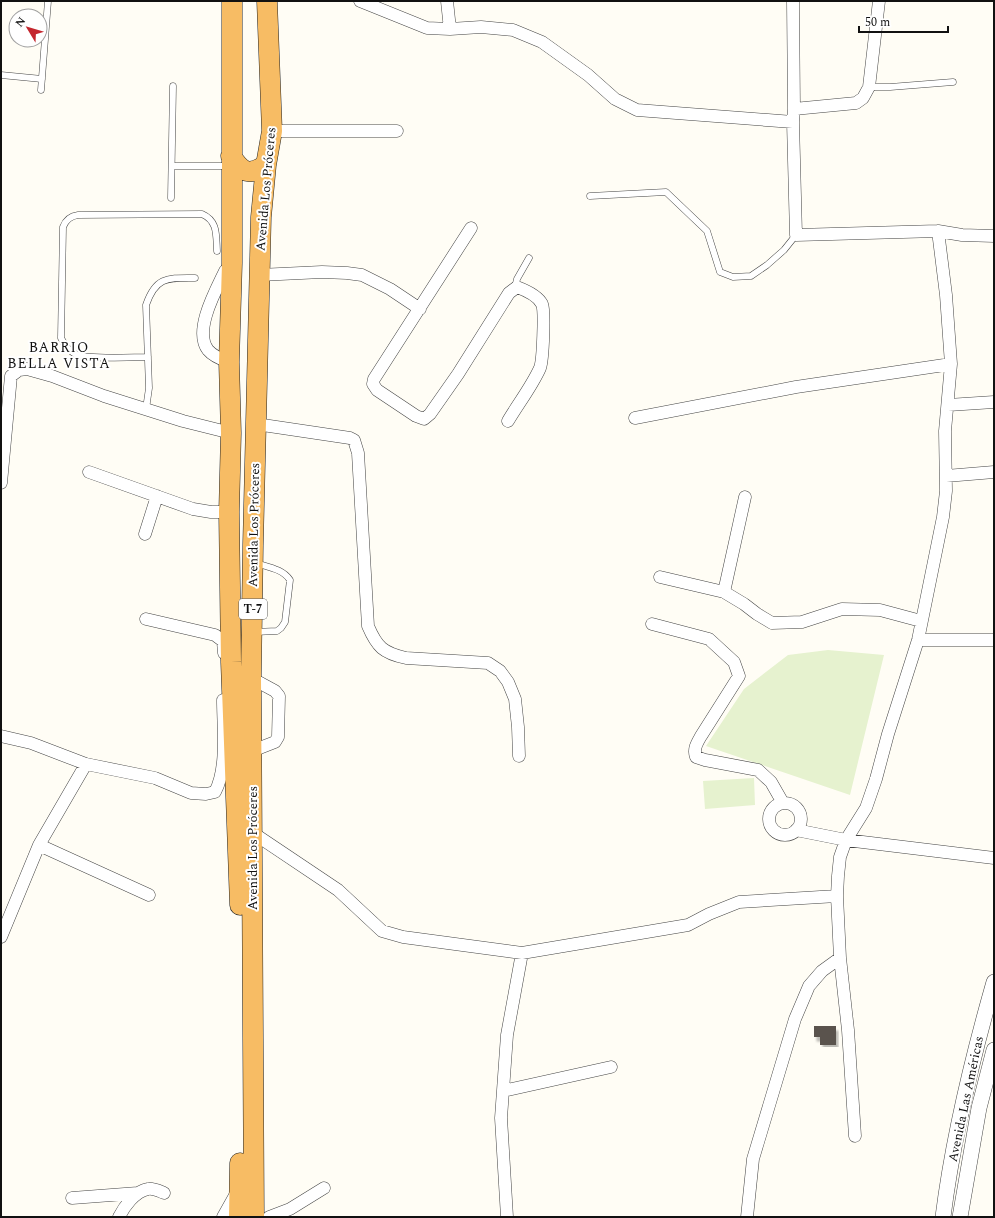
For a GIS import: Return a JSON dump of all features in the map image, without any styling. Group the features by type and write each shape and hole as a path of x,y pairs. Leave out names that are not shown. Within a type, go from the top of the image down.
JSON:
{"highway":[{"name":"Avenida Los Próceres","path":"232,1 231,161 224,257 231,432 228,512 229,666 240,910 239,1217"},
{"name":"Avenida Los Próceres","path":"254,1217 251,678 261,216 266,165 272,131 267,1"},
{"path":"231,161 245,171 254,171 266,165"}],"street":[{"path":"360,1 427,28 450,29 481,27 513,30 542,42 588,75 615,100 637,110 793,122"},
{"path":"447,1 450,29"},
{"path":"794,1 793,122 796,235 938,231 962,235 994,236"},
{"path":"794,109 856,103 863,98 869,87 879,1"},
{"path":"272,131 397,131"},
{"path":"471,228 420,310 374,379 373,384 379,392 416,416 423,419 426,418 458,374 509,293 517,287 526,290 538,299 543,306 543,352 540,368 508,421"},
{"path":"855,1136 848,1030 840,958 837,896 840,857 846,840 866,808 876,779 888,734 918,640 943,517 946,476 945,431 951,364 946,296 938,231"},
{"path":"224,257 225,271 208,309 204,325 203,342 209,351 221,359 229,362"},
{"path":"259,275 322,272 362,275 390,289 420,310"},
{"path":"635,418 796,387 951,364"},
{"path":"1,484 10,376 18,370 27,369 52,376 104,396 183,421 231,432"},
{"path":"948,405 994,402"},
{"path":"256,424 350,438 354,440 358,453 368,626 374,641 393,655 406,658 488,663 500,672 508,682 515,699 520,756"},
{"path":"89,472 193,510 228,512"},
{"path":"946,476 994,472"},
{"path":"144,534 157,496"},
{"path":"724,592 745,497"},
{"path":"660,577 724,592 772,623 802,622 842,609 880,610 921,621"},
{"path":"1,736 31,743 86,764 155,778 191,793 206,794 215,792 220,782 223,760 223,687 224,676 229,666 223,641 215,635 146,619"},
{"path":"652,624 709,639 734,662 739,676 700,736 696,746 696,757 758,770 770,782 783,803"},
{"path":"918,640 994,640"},
{"path":"251,678 275,691 279,696 278,737 275,742 252,751"},
{"path":"1,937 39,845 86,764"},
{"path":"783,803 794,806 800,814 799,825 792,833 781,834 772,828 769,818 770,812 778,804 783,803"},
{"path":"796,830 846,840 994,858"},
{"path":"253,833 338,890 382,930 403,937 522,953 688,925 709,914 739,902 837,896"},
{"path":"39,845 149,894"},
{"path":"507,1217 501,1118 507,1035 522,953"},
{"path":"747,1217 753,1159 795,1019 809,986 822,971 840,958"},
{"name":"Avenida Las Américas","path":"943,1217 961,1108 994,982"},
{"name":"Avenida Las Américas","path":"960,1217 979,1108 994,1050"},
{"path":"503,1091 611,1067"},
{"path":"222,1217 240,1188"},
{"path":"268,1217 290,1209 324,1188"},
{"path":"72,1198 138,1193 149,1189 164,1192"},
{"path":"119,1217 122,1210 138,1193"}],"lane":[{"path":"41,90 48,1"},
{"path":"1,75 42,79"},
{"path":"869,87 890,87 953,82"},
{"path":"171,198 173,86"},
{"path":"172,166 231,161"},
{"path":"590,196 666,192 707,231 720,272 733,277 751,276 784,250 796,235"},
{"path":"148,357 87,357 76,355 67,349 61,338 63,227 65,222 71,216 78,215 202,214 209,217 214,223 216,237 224,257"},
{"path":"515,288 517,279 529,258"},
{"path":"146,409 149,388 146,305 150,295 160,282 170,278 196,278"},
{"path":"253,562 282,572 287,575 290,580 285,622 281,628 277,631 253,632"}],"green space":[{"path":"828,650 884,655 850,795 706,746 744,689 788,655"},
{"path":"754,778 755,805 705,809 703,781"}],"building":[{"path":"814,1026 836,1026 836,1045 820,1045 820,1037 814,1037"}],"district":[{"name":"BARRIO BELLA VISTA","path":"59,356"}]}
